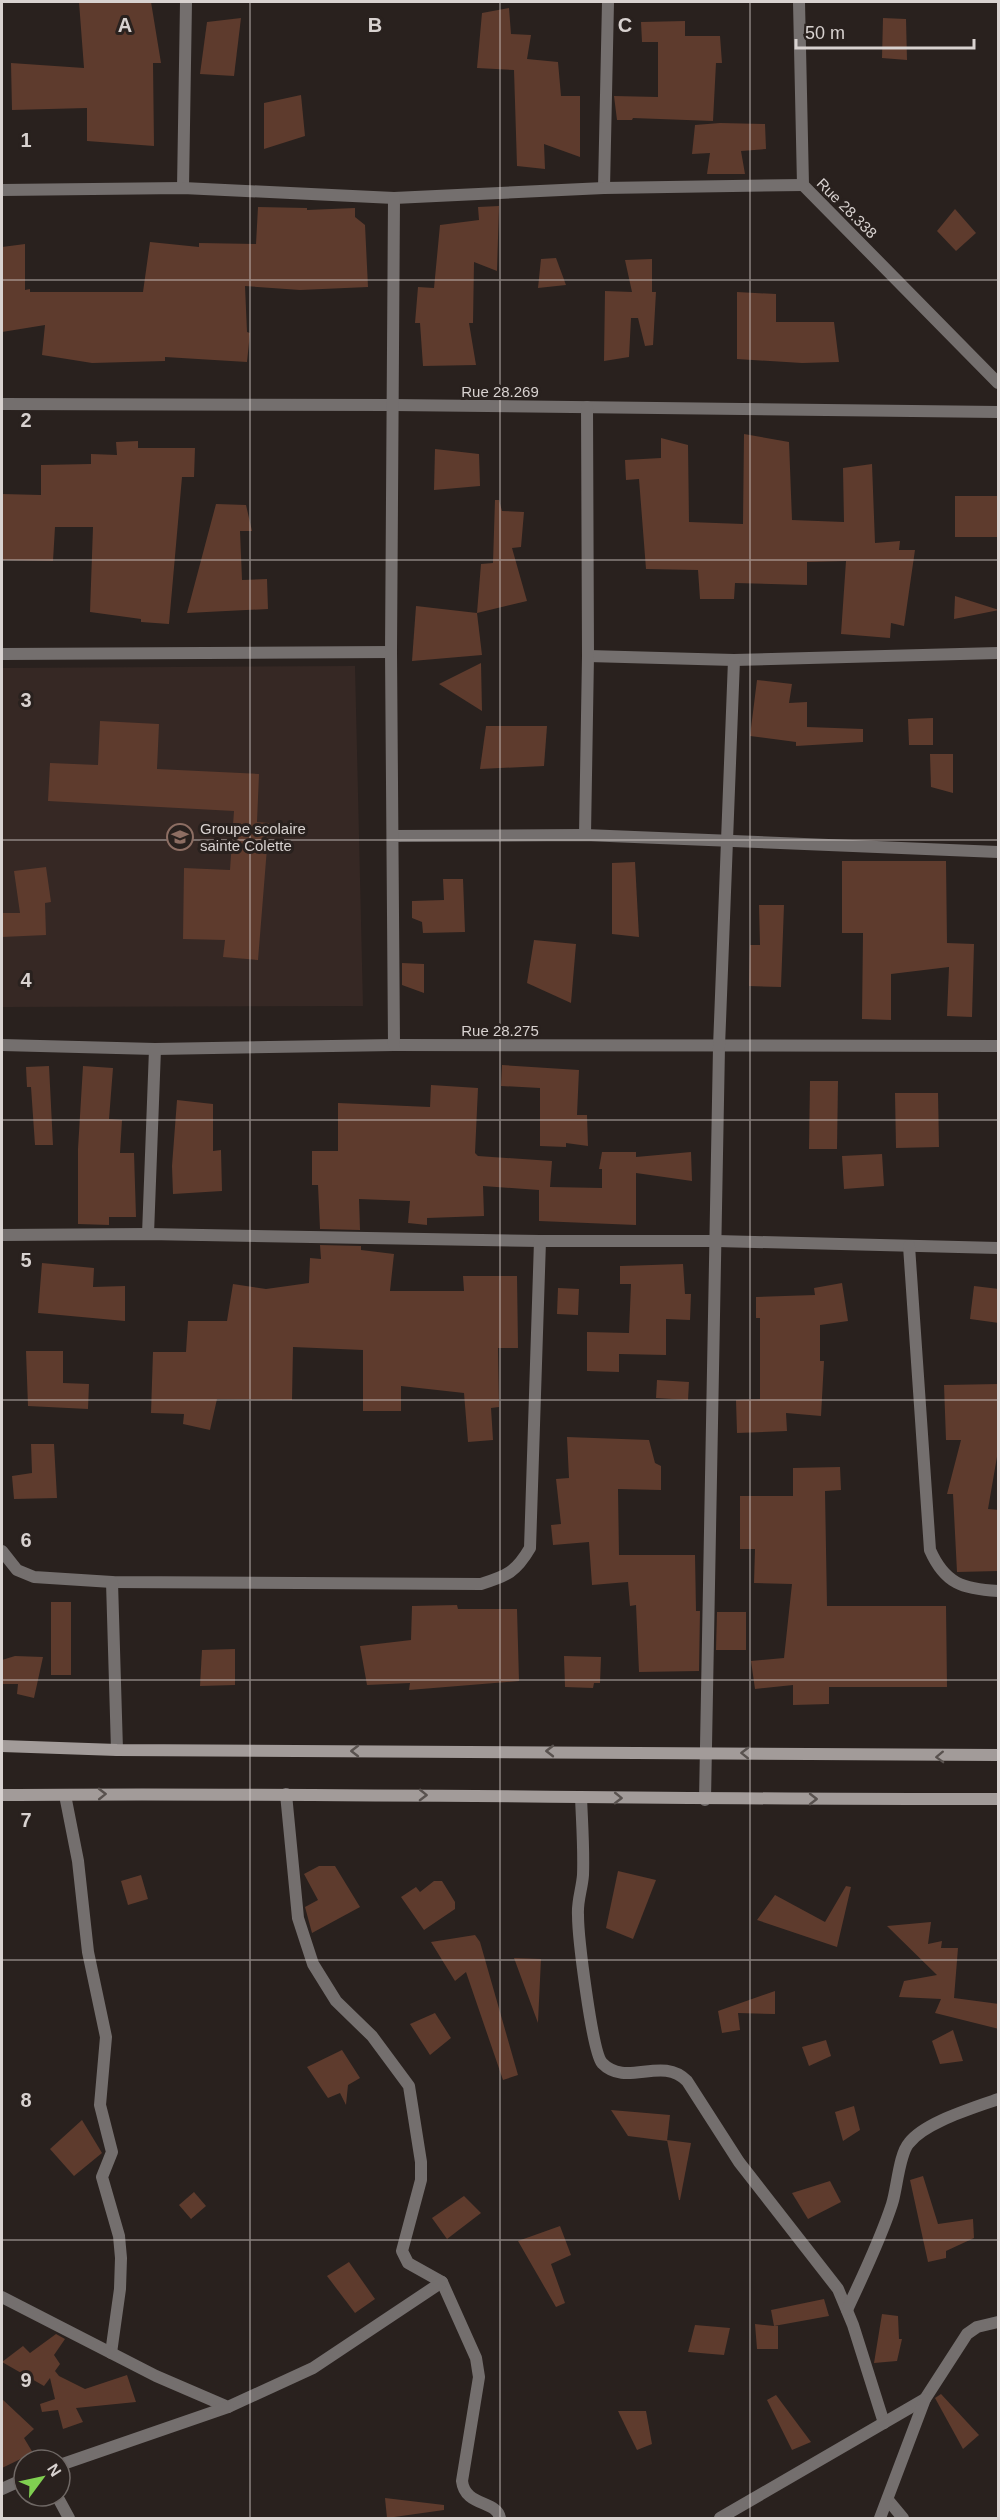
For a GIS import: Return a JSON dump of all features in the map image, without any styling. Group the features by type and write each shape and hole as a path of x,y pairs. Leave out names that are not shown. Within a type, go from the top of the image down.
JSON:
{"main road":[{"path":"2,1746 117,1750 705,1752 927,1757 999,1755"},
{"path":"2,1795 286,1794 705,1800 999,1799"}],"street":[{"path":"183,188 186,2"},
{"path":"604,188 608,2"},
{"name":"Rue 28.338","path":"799,2 803,184 999,383"},
{"path":"2,190 183,188 394,198 604,188 803,184"},
{"path":"394,198 391,652 394,1045"},
{"name":"Rue 28.269","path":"2,404 587,406 999,412"},
{"path":"585,835 588,656 587,406"},
{"path":"2,654 391,652"},
{"path":"588,656 734,660 999,653"},
{"path":"705,1800 719,1047 729,842 734,660"},
{"path":"393,836 585,835 999,852"},
{"name":"Rue 28.275","path":"2,1045 155,1049 394,1045 999,1046"},
{"path":"148,1234 155,1049"},
{"path":"2,1235 148,1234 540,1241 717,1241 999,1248"},
{"path":"2,1551 17,1570 34,1577 112,1582 481,1584 504,1577 520,1565 530,1548 540,1241"},
{"path":"909,1246 930,1550 939,1570 953,1581 975,1590 999,1591"},
{"path":"112,1582 117,1750"},
{"path":"286,1794 298,1918 313,1964 332,1996 372,2036 409,2086 421,2180 402,2251 408,2263 442,2282 469,2340 479,2377 462,2481 463,2489 468,2496 495,2510 500,2518"},
{"path":"65,1795 78,1861 88,1952 106,2037 100,2105 112,2152 102,2177 119,2236 121,2258 120,2289 111,2353"},
{"path":"581,1797 583,1877 578,1895 578,1916 593,2041 601,2061 613,2071 627,2074 659,2069 682,2076 739,2162 838,2289 884,2423"},
{"path":"847,2310 879,2242 893,2202 907,2145 917,2134 999,2099"},
{"path":"72,2461 228,2407 313,2368 442,2282"},
{"path":"2,2297 111,2353 228,2407"},
{"path":"880,2518 925,2399 967,2334 977,2327 998,2323"},
{"path":"720,2518 925,2399"},
{"path":"888,2500 903,2518"}],"shaded area":[{"name":"Groupe scolaire sainte Colette","path":"355,666 363,1006 2,1007 2,668"}],"building":[{"path":"79,2 151,2 161,63 153,63 154,146 87,141 87,108 12,110 11,63 84,68"},
{"path":"509,8 511,34 531,35 527,59 558,62 561,96 580,96 580,157 544,144 545,169 517,166 514,70 477,68 482,13"},
{"path":"241,18 234,76 200,74 207,22"},
{"path":"883,18 906,19 907,60 882,58"},
{"path":"685,21 685,36 720,36 722,63 716,63 713,121 633,118 632,120 617,120 614,96 658,97 658,42 642,42 641,22"},
{"path":"301,95 305,136 264,149 264,103"},
{"path":"765,124 766,149 741,151 745,174 707,174 710,153 692,154 695,125"},
{"path":"499,206 497,271 474,262 473,323 469,323 476,365 423,366 420,323 415,323 418,287 434,288 440,225 479,220 478,207"},
{"path":"258,207 307,208 307,210 355,208 355,217 365,225 368,287 300,290 245,286 247,332 250,333 247,362 165,357 165,361 92,363 42,355 45,325 2,332 2,247 25,244 25,290 30,289 30,292 143,292 150,242 199,247 199,243 256,244"},
{"path":"955,209 976,233 956,251 937,231"},
{"path":"556,258 566,285 538,288 541,259"},
{"path":"652,259 652,292 656,292 653,345 645,346 638,318 631,318 629,357 604,361 605,291 632,292 625,260"},
{"path":"737,292 776,294 776,322 834,322 839,362 802,363 737,359"},
{"path":"744,434 789,442 792,520 844,522 843,468 872,464 875,543 900,541 899,550 915,550 904,626 891,623 890,638 841,634 846,561 807,562 807,585 735,583 734,599 700,599 698,570 646,569 639,479 626,480 625,460 661,458 661,438 688,445 689,522 743,524"},
{"path":"138,441 138,448 195,448 194,477 182,477 169,624 141,622 141,619 90,612 93,527 55,527 53,561 2,560 2,494 41,495 41,465 91,464 91,454 117,455 116,442"},
{"path":"435,449 479,454 480,486 434,490"},
{"path":"955,496 999,496 999,537 955,537"},
{"path":"495,500 499,500 502,511 524,512 521,547 512,548 527,601 477,613 481,564 493,563"},
{"path":"216,504 246,505 252,531 240,531 242,580 267,579 268,609 187,613"},
{"path":"955,596 999,610 954,619"},
{"path":"416,606 477,613 482,655 412,661"},
{"path":"481,663 482,711 439,684"},
{"path":"757,680 792,684 789,703 807,702 807,727 863,729 863,742 796,746 796,742 750,736"},
{"path":"933,718 933,745 909,745 908,719"},
{"path":"100,721 159,724 157,769 259,774 257,822 269,823 258,960 223,957 225,940 183,939 184,868 230,870 234,811 48,801 50,763 98,765"},
{"path":"486,726 547,726 544,766 480,769"},
{"path":"930,754 953,754 953,793 931,787"},
{"path":"842,861 946,861 947,943 974,944 972,1017 947,1016 949,967 891,974 891,1020 862,1019 863,933 842,933"},
{"path":"635,862 639,937 612,934 612,863"},
{"path":"46,867 51,902 45,903 46,935 2,937 2,913 20,913 14,871"},
{"path":"443,879 463,879 465,932 423,933 422,922 412,918 412,901 444,900"},
{"path":"759,905 784,905 781,987 749,986 750,945 760,945"},
{"path":"534,940 576,944 571,1003 527,983"},
{"path":"402,963 424,964 424,993 402,985"},
{"path":"502,1065 579,1070 577,1115 587,1115 588,1146 566,1143 566,1147 540,1146 540,1088 501,1086"},
{"path":"49,1066 53,1145 35,1145 31,1087 27,1087 26,1067"},
{"path":"83,1066 113,1068 109,1119 122,1120 120,1153 134,1153 136,1217 109,1217 109,1225 78,1224 78,1149"},
{"path":"810,1081 838,1081 837,1149 809,1149"},
{"path":"431,1085 478,1088 475,1153 478,1156 552,1161 550,1187 602,1188 602,1169 599,1169 602,1152 636,1152 636,1157 691,1152 692,1181 636,1173 636,1225 539,1221 539,1190 483,1186 484,1216 427,1218 427,1225 408,1223 410,1201 359,1199 360,1230 320,1229 318,1185 312,1185 312,1151 338,1151 338,1103 430,1107"},
{"path":"895,1093 938,1093 939,1147 896,1148"},
{"path":"177,1100 213,1104 213,1151 221,1150 222,1191 173,1194 172,1166"},
{"path":"882,1154 884,1186 844,1189 842,1156"},
{"path":"320,1245 361,1246 361,1250 394,1254 390,1291 464,1291 463,1276 517,1276 518,1348 498,1348 499,1407 491,1408 493,1440 468,1442 464,1393 401,1386 401,1411 363,1411 363,1350 293,1347 292,1400 217,1399 210,1430 183,1424 184,1414 151,1413 153,1352 186,1352 188,1321 227,1321 233,1284 266,1289 309,1283 310,1258 321,1259"},
{"path":"42,1263 94,1268 93,1287 125,1286 125,1321 38,1313"},
{"path":"683,1264 685,1294 691,1294 690,1320 666,1319 666,1355 619,1354 619,1372 587,1371 587,1332 629,1333 631,1284 620,1284 620,1266"},
{"path":"842,1283 848,1321 820,1325 820,1361 824,1361 821,1416 786,1413 787,1431 737,1433 736,1400 760,1399 760,1318 756,1318 756,1297 815,1295 814,1288"},
{"path":"974,1286 999,1289 999,1323 970,1319"},
{"path":"558,1288 579,1289 578,1315 557,1314"},
{"path":"26,1351 63,1351 63,1383 89,1384 88,1409 28,1406"},
{"path":"657,1380 689,1382 688,1400 656,1398"},
{"path":"999,1384 999,1445 988,1509 999,1510 999,1571 957,1572 953,1494 947,1494 961,1440 946,1440 944,1385"},
{"path":"567,1437 649,1440 655,1463 661,1466 661,1490 618,1489 619,1555 695,1555 696,1611 700,1611 699,1671 639,1672 636,1605 630,1606 628,1582 592,1585 589,1542 553,1545 551,1525 561,1524 556,1479 569,1478"},
{"path":"31,1444 54,1444 57,1498 14,1499 12,1476 32,1473"},
{"path":"840,1467 841,1490 825,1491 827,1606 946,1606 947,1687 829,1687 829,1704 793,1705 793,1685 755,1689 751,1661 784,1658 792,1584 754,1583 755,1549 740,1549 740,1496 793,1496 793,1468"},
{"path":"51,1602 71,1602 71,1675 51,1675"},
{"path":"457,1605 458,1609 517,1609 519,1681 409,1690 410,1683 367,1685 360,1646 411,1640 412,1606"},
{"path":"717,1612 746,1612 746,1650 716,1650"},
{"path":"235,1649 235,1685 200,1686 202,1650"},
{"path":"15,1656 43,1657 34,1698 17,1694 18,1684 2,1684 2,1660"},
{"path":"564,1656 601,1657 600,1683 594,1683 593,1688 565,1687"},
{"path":"319,1866 335,1866 360,1907 312,1933 305,1907 318,1900 304,1874"},
{"path":"618,1871 656,1880 633,1939 606,1928"},
{"path":"141,1875 148,1899 128,1905 121,1881"},
{"path":"434,1881 442,1881 455,1902 455,1909 424,1930 401,1897 416,1887 420,1892"},
{"path":"846,1886 851,1887 837,1947 757,1920 775,1895 825,1922"},
{"path":"931,1922 928,1944 942,1941 941,1948 958,1948 954,1998 999,2004 999,2029 935,2013 941,1999 899,1997 904,1981 937,1975 887,1926"},
{"path":"475,1935 480,1942 518,2075 503,2080 466,1972 455,1981 431,1942"},
{"path":"514,1958 541,1959 538,2023"},
{"path":"775,1991 775,2014 738,2013 740,2030 722,2033 718,2011"},
{"path":"435,2013 451,2038 430,2055 410,2024"},
{"path":"953,2030 963,2061 940,2064 932,2041"},
{"path":"826,2040 831,2056 809,2066 802,2047"},
{"path":"342,2050 360,2078 348,2085 346,2105 340,2093 328,2098 307,2067"},
{"path":"854,2106 860,2130 843,2141 835,2112"},
{"path":"611,2110 670,2115 667,2141 628,2136"},
{"path":"82,2120 102,2153 74,2176 50,2149"},
{"path":"667,2140 691,2143 680,2200 679,2200"},
{"path":"923,2176 938,2224 973,2219 974,2238 946,2251 946,2258 928,2262 910,2180"},
{"path":"830,2181 841,2202 808,2219 792,2193"},
{"path":"194,2192 206,2206 191,2219 179,2205"},
{"path":"464,2196 481,2213 447,2239 432,2218"},
{"path":"560,2226 571,2255 551,2264 565,2303 556,2307 518,2241"},
{"path":"349,2262 375,2299 355,2313 327,2276"},
{"path":"824,2299 829,2316 774,2326 771,2310"},
{"path":"882,2314 898,2316 899,2339 902,2339 897,2361 874,2363"},
{"path":"755,2324 778,2326 778,2349 757,2349"},
{"path":"695,2325 730,2328 724,2355 688,2352"},
{"path":"56,2334 65,2339 54,2355 60,2364 55,2371 59,2376 85,2389 127,2375 136,2402 76,2408 83,2422 63,2429 58,2410 42,2412 40,2404 55,2399 50,2378 44,2386 2,2362 23,2346 30,2353"},
{"path":"941,2394 979,2435 963,2449 935,2398"},
{"path":"776,2395 811,2442 792,2450 767,2400"},
{"path":"2,2399 34,2429 24,2438 30,2448 12,2448 12,2463 2,2468"},
{"path":"618,2411 646,2411 652,2444 637,2450"},
{"path":"385,2498 444,2505 444,2510 387,2518"}],"place":[{"name":"Groupe scolaire sainte Colette","path":"180,837"}]}
